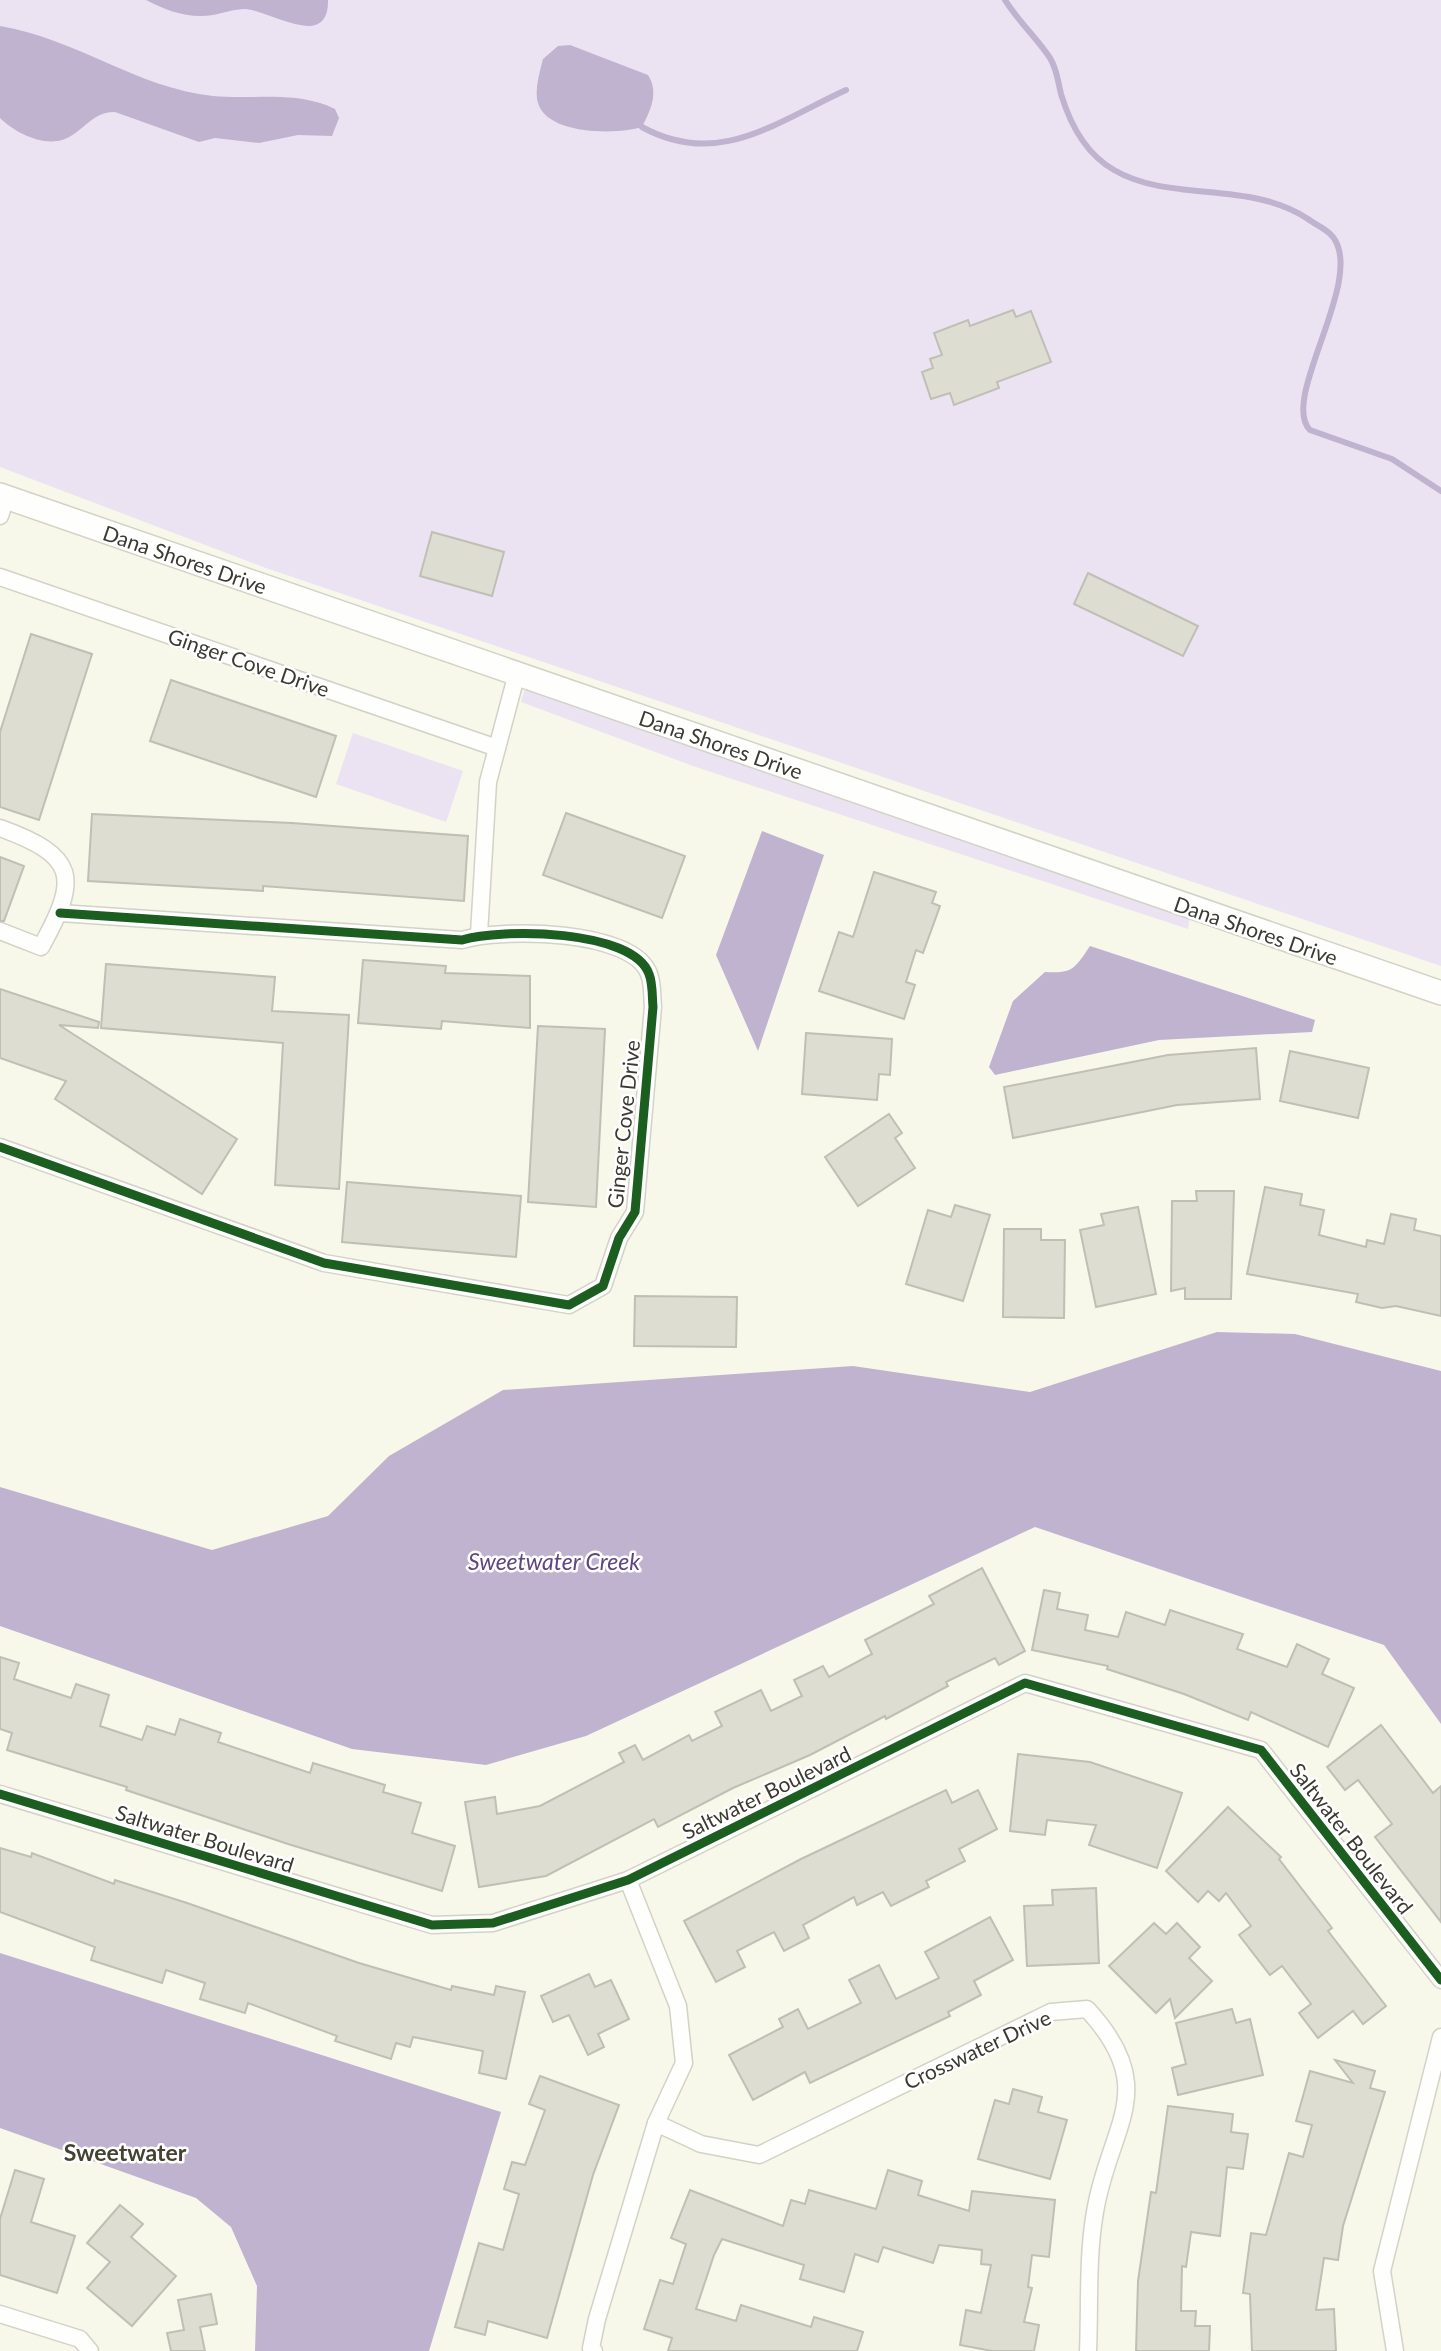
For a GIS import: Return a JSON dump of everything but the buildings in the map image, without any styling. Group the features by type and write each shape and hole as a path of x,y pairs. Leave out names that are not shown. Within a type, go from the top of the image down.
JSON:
{"street":[{"name":"Dana Shores Drive","path":"2,503 517,673 1441,993"},
{"name":"Ginger Cove Drive","path":"0,577 497,748"},
{"path":"480,934 488,782 517,673"},
{"path":"0,828 34,840 53,852 63,865 67,879 60,913 41,947 0,931"},
{"name":"Ginger Cove Drive","path":"0,1147 324,1263 569,1305 603,1286 619,1238 635,1212 653,1007 649,972 627,951 609,943 570,936 480,934 462,940 60,913"},
{"name":"Saltwater Boulevard","path":"0,1794 432,1925 494,1923 628,1881 1025,1683 1261,1750 1441,1980"},
{"path":"594,2351 591,2347 597,2319 656,2123 684,2063 678,2006 628,1881"},
{"name":"Crosswater Drive","path":"656,2123 701,2144 759,2155 1051,2011 1087,2009 1105,2029 1121,2056 1126,2107 1095,2211 1088,2351"},
{"path":"1395,2351 1382,2271 1441,2037"},
{"path":"0,2314 80,2339 90,2351"}],"shaded area":[{"path":"0,0 1441,0 1441,966 266,568 0,467"},
{"path":"525,688 1190,918 1188,929 693,766 521,702"},
{"path":"353,733 463,771 446,822 336,784"}],"water":[{"path":"146,0 328,0 326,15 319,23 309,26 245,9 204,16 187,15"},
{"path":"0,26 54,41 132,74 185,91 213,96 305,100 335,109 339,118 332,136 298,135 259,143 215,138 199,142 115,112 100,115 62,140 37,139 20,133 0,118"},
{"path":"570,45 648,75 653,94 651,108 642,127 616,131 584,130 568,127 544,114 538,103 537,93 543,59 558,46"},
{"path":"762,831 824,855 758,1051 716,955"},
{"path":"1090,946 1315,1020 1312,1032 1159,1040 995,1075 989,1067 1013,1001 1045,972 1062,972 1072,968"},
{"name":"Sweetwater Creek","path":"1217,1332 1295,1334 1441,1371 1441,1724 1384,1645 1035,1527 586,1736 486,1765 352,1749 0,1626 0,1487 212,1550 328,1516 389,1456 503,1390 853,1366 1030,1392"},
{"path":"0,1953 501,2112 429,2351 255,2351 257,2286 231,2227 196,2198 0,2128"}],"waterway":[{"path":"1005,0 1050,58 1074,127 1087,147 1104,163 1136,180 1160,186 1236,195 1285,207 1331,234 1340,256 1339,281 1305,393 1303,415 1310,430 1392,459 1441,491"},
{"path":"642,127 670,139 696,143 721,142 771,127 846,90"}],"cycle path":[{"path":"0,1147 324,1263 569,1305 603,1286 619,1238 635,1212 653,1007 652,990 649,974 638,959 618,948 593,940 534,934 480,936 462,940 60,913"},
{"path":"0,1794 432,1925 493,1923 628,1880 1025,1683 1261,1750 1441,1980"}],"district":[{"name":"Sweetwater","path":"125,2152"}]}
